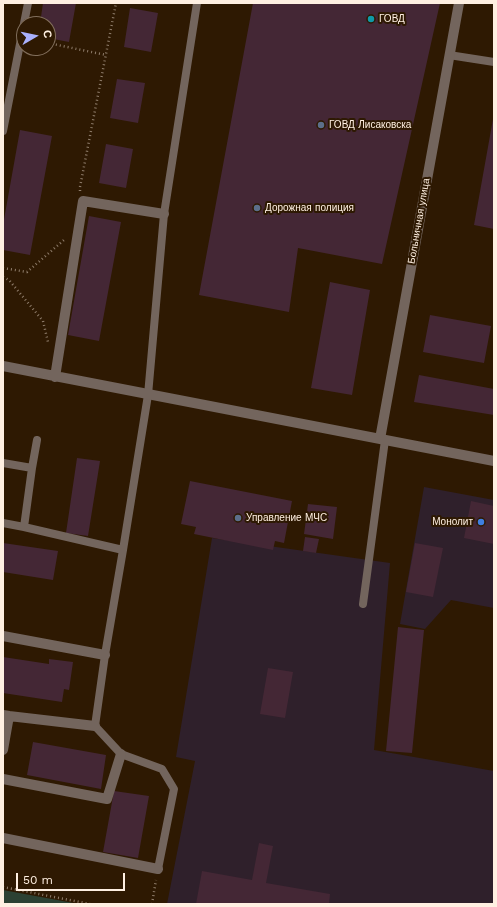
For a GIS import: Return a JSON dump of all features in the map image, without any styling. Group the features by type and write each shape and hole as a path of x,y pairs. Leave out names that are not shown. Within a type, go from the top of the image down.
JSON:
{"street":[{"name":"Больничная улица","path":"382,439 459,3"},
{"path":"55,377 83,201 164,214"},
{"path":"3,366 494,461"},
{"path":"3,636 105,655"},
{"path":"3,750 6,716 95,726"},
{"path":"3,779 107,799 121,754"},
{"path":"3,838 158,869"}],"lane":[{"path":"3,131 28,3"},
{"path":"158,869 174,789 162,769 121,754 95,726 105,655 148,395 164,214 197,3"},
{"path":"449,55 494,62"},
{"path":"363,604 382,439"},
{"path":"24,527 37,440"},
{"path":"3,463 32,468"},
{"path":"3,523 123,550"}],"path":[{"path":"83,201 80,188 116,3"},
{"path":"56,44 106,55"},
{"path":"3,268 27,272 67,238"},
{"path":"3,277 9,280 43,321 49,349"},
{"path":"152,904 158,869"},
{"path":"3,887 90,904"}],"shaded area":[{"path":"424,487 494,500 494,608 451,600 425,629 400,624"},
{"path":"212,538 390,563 374,750 494,771 494,904 167,904 195,761 176,757"}],"green space":[{"path":"3,890 79,904 3,904"}],"building":[{"path":"43,3 76,3 69,42 56,40 56,16 41,16"},
{"name":"ГОВД Лисаковска","path":"253,3 440,3 382,264 298,248 289,312 199,295"},
{"path":"130,8 158,13 151,52 124,47"},
{"path":"117,79 145,83 138,123 110,118"},
{"path":"494,119 494,229 474,225"},
{"path":"20,130 52,136 30,255 3,250 3,225"},
{"path":"106,144 133,149 126,188 99,183"},
{"path":"89,216 121,222 99,341 68,335"},
{"path":"330,282 370,290 352,395 311,388"},
{"path":"430,315 491,326 484,363 423,352"},
{"path":"419,375 494,389 494,415 414,402"},
{"path":"77,458 100,461 88,536 66,533"},
{"name":"Управление МЧС","path":"190,481 292,501 284,543 275,541 273,550 194,534 196,527 181,524"},
{"name":"Монолит","path":"471,501 494,506 494,544 464,538"},
{"path":"308,504 337,507 333,539 304,534"},
{"path":"305,537 319,539 316,553 303,551"},
{"path":"3,543 58,551 53,580 3,572"},
{"path":"415,543 443,548 433,597 406,592"},
{"path":"398,627 424,630 412,753 386,751"},
{"path":"3,657 49,664 49,659 73,662 69,690 64,689 62,702 3,693"},
{"path":"268,668 293,672 285,718 260,714"},
{"path":"33,742 106,755 101,789 27,775"},
{"path":"114,791 149,796 138,858 103,852"},
{"path":"259,843 273,846 266,883 330,894 329,904 196,904 202,871 252,880"}],"place":[{"name":"ГОВД","path":"371,19"},
{"name":"ГОВД Лисаковска","path":"321,125"},
{"name":"Дорожная полиция","path":"257,208"},
{"name":"Управление МЧС","path":"238,518"},
{"name":"Монолит","path":"481,522"}]}
